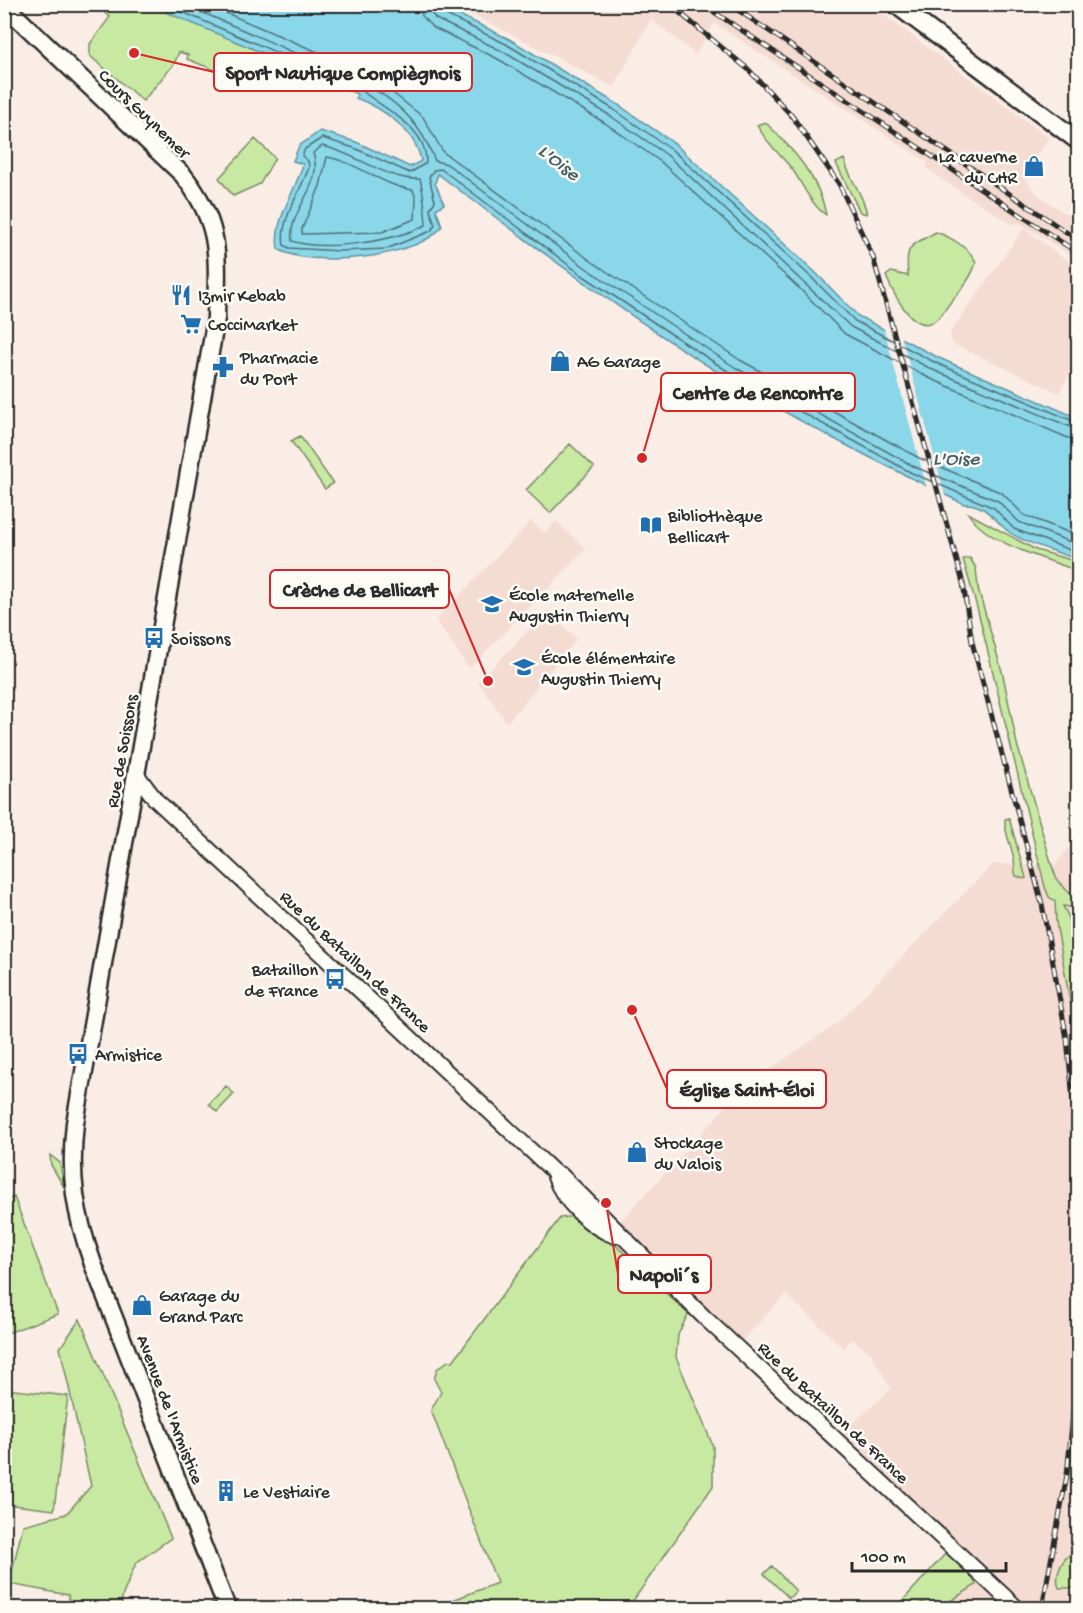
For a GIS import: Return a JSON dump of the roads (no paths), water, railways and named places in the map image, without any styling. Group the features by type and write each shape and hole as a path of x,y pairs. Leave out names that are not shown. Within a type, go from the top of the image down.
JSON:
{"main road":[{"path":"895,4 1078,141"},
{"name":"Cours Guynemer","path":"4,5 183,175 198,195 215,231 216,279"},
{"name":"Rue de Soissons","path":"80,1223 71,1177 74,1131 216,318 216,279"},
{"name":"Avenue de l'Armistice","path":"80,1223 93,1264 227,1608"}],"street":[{"name":"Rue du Bataillon de France","path":"136,775 155,799 554,1172 561,1175 593,1210 628,1240 704,1317 1017,1608"}],"water":[{"name":"L'Oise","path":"149,5 436,5 509,39 617,104 675,144 815,272 858,316 939,358 1078,418 1078,560 1015,536 984,509 964,504 874,459 814,428 727,378 616,305 438,174 435,183 444,204 436,209 442,226 430,237 412,246 389,253 338,259 293,255 278,249 277,238 282,216 303,164 293,161 299,146 320,131 356,142 410,167 421,161 413,140 397,122 377,108 356,98 357,94 293,66 291,70 281,66 282,61"}],"railway":[{"path":"669,4 749,70 792,116 839,184 873,257 963,583 972,642 1042,904 1067,1039 1078,1149"},
{"path":"702,4 1078,253"},
{"path":"729,4 1078,240"},
{"path":"1042,1608 1067,1475 1078,1362"}],"place":[{"name":"Sport Nautique Compiègnois","path":"134,53"},
{"name":"La caverne du CHR","path":"1034,166"},
{"name":"Izmir Kebab","path":"181,295"},
{"name":"CocciMarket","path":"191,324"},
{"name":"AG Garage","path":"560,361"},
{"name":"Pharmacie du Port","path":"223,367"},
{"name":"Centre de Rencontre","path":"642,458"},
{"name":"Bibliothèque Bellicart","path":"651,525"},
{"name":"École maternelle Augustin Thierry","path":"492,604"},
{"name":"Soissons","path":"154,638"},
{"name":"École élémentaire Augustin Thierry","path":"524,667"},
{"name":"Crèche de Bellicart","path":"488,681"},
{"name":"Bataillon de France","path":"335,979"},
{"name":"Église Saint-Éloi","path":"632,1010"},
{"name":"Armistice","path":"78,1054"},
{"name":"Stockage du Valois","path":"637,1152"},
{"name":"Napoli´s","path":"606,1203"},
{"name":"Garage du Grand Parc","path":"142,1305"},
{"name":"Le Vestiaire","path":"226,1491"}]}
